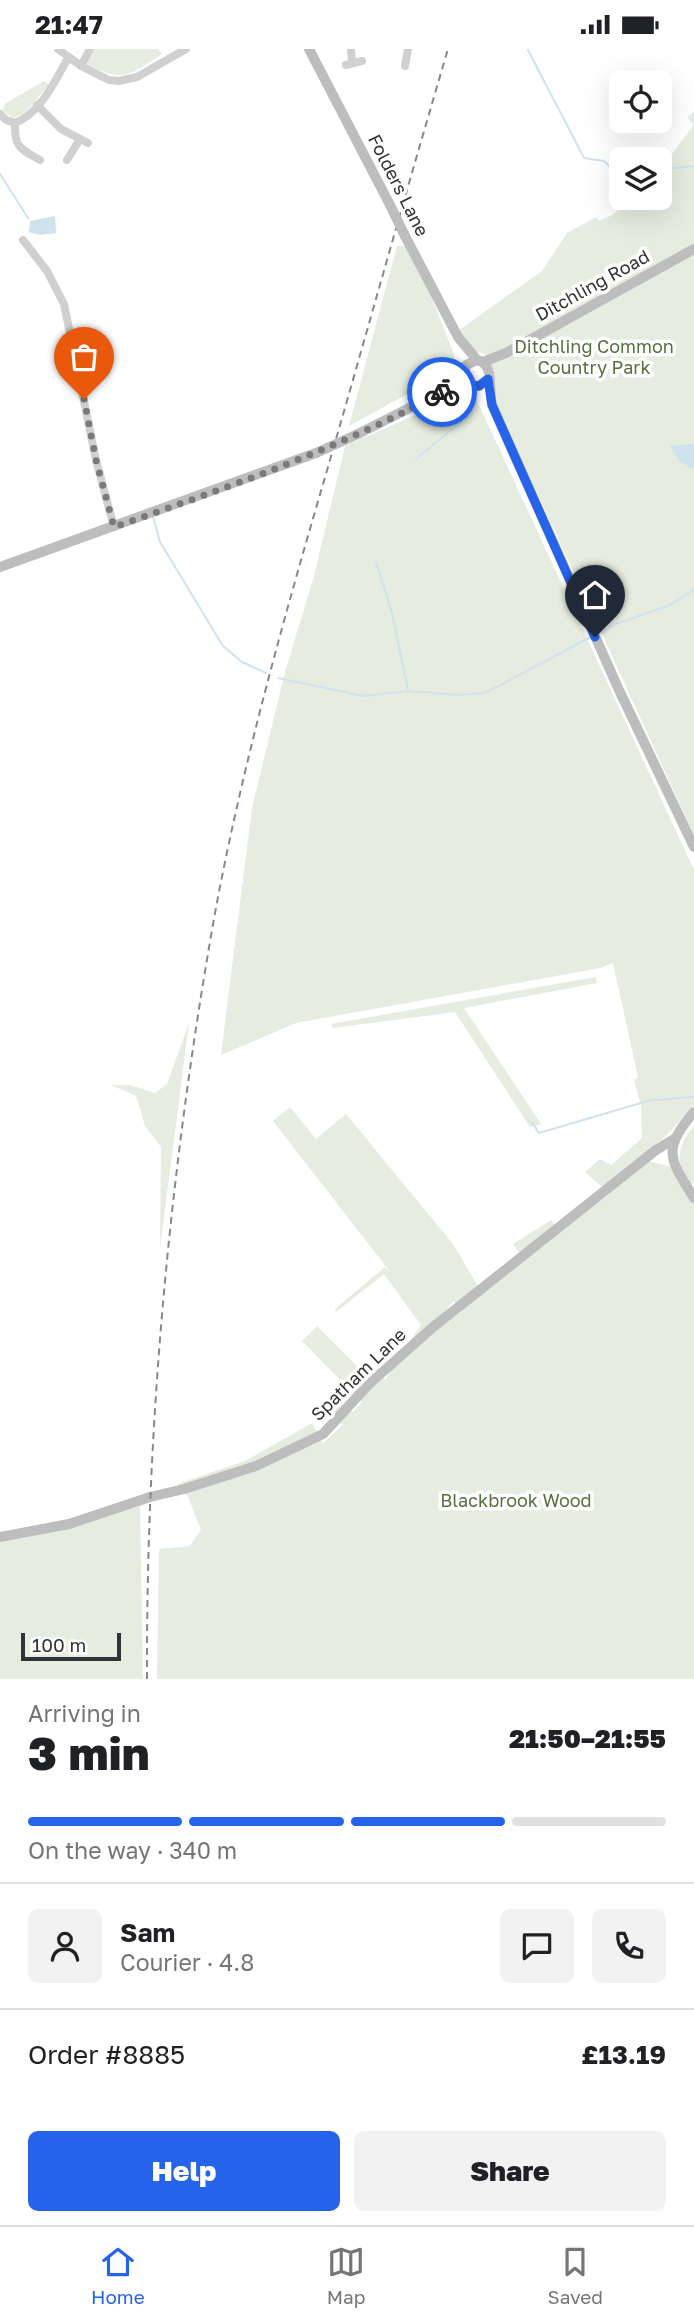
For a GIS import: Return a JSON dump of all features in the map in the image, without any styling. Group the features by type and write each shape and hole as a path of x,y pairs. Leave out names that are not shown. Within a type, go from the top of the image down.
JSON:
{"street":[{"path":"58,49 81,66 109,80 131,79 186,49"},
{"path":"81,66 90,49"},
{"path":"351,49 349,64 362,61"},
{"path":"405,66 408,49"},
{"name":"Folders Lane","path":"312,50 458,337 480,361"},
{"path":"0,114 15,123 25,119 49,91 68,58"},
{"path":"37,105 61,129 84,141 67,160"},
{"path":"15,123 14,139 20,149 40,160"},
{"path":"23,240 47,271 64,304 96,460 114,527"},
{"name":"Ditchling Road","path":"480,361 506,353 694,249"},
{"name":"Folders Lane","path":"458,337 464,371"},
{"name":"Ditchling Road","path":"489,378 506,353"},
{"path":"0,567 316,453 445,390 469,363 480,361 488,366 492,405 619,690 694,847"},
{"path":"464,371 466,380 492,405"},
{"path":"445,390 483,384 489,378"},
{"name":"Spatham Lane","path":"0,1537 69,1524 150,1497 184,1489 256,1466 323,1434 369,1384 432,1328 674,1139 694,1112"},
{"path":"674,1139 674,1163 694,1198"},
{"path":"652,1154 674,1163"}],"green space":[{"path":"95,49 158,49 162,54 133,72 118,75 85,64"},
{"path":"44,81 49,84 25,113 13,118 2,110 6,103"},
{"name":"Ditchling Common Country Park","path":"694,111 694,835 496,403 494,370 487,355 474,351 458,331 542,271 567,233 596,217 599,221 618,210 672,210 672,154 693,126 688,117"},
{"path":"397,246 406,246 430,293 455,357 433,380 349,426"},
{"name":"Blackbrook Wood","path":"472,390 694,870 694,1105 666,1136 638,1159 673,1167 694,1197 694,1679 157,1679 159,1549 190,1546 201,1530 188,1497 177,1484 245,1461 312,1423 323,1443 343,1425 329,1412 336,1402 353,1412 362,1402 302,1341 317,1326 362,1371 372,1366 385,1380 421,1325 384,1274 336,1312 335,1309 385,1267 391,1273 273,1121 290,1107 316,1139 346,1114 453,1244 482,1293 522,1256 513,1244 551,1220 559,1229 610,1194 585,1172 600,1159 611,1165 642,1138 641,1106 634,1080 638,1077 613,963 600,968 296,1023 221,1055 252,808 285,672 314,576 345,446","holes":["454,1301 463,1311 442,1326 437,1320"]},
{"path":"596,977 597,983 464,1008 541,1124 530,1127 455,1012 333,1028 331,1024"},
{"path":"189,1023 160,1248 161,1147 145,1126 136,1096 111,1085 130,1085 155,1093 167,1084"},
{"path":"694,1126 694,1183 691,1184 682,1168 680,1154 684,1140"},
{"path":"140,1506 143,1679 0,1679 0,1542 29,1537"}],"water":[{"path":"55,216 56,233 39,235 29,232 30,221"},
{"path":"694,444 694,469 679,461 670,446"}],"waterway":[{"path":"528,50 584,158 604,161 609,166"},
{"path":"672,169 694,166"},
{"path":"0,174 28,218"},
{"path":"416,459 472,413"},
{"path":"153,517 160,542 223,646 242,662 266,673"},
{"path":"376,562 392,613 408,690"},
{"path":"600,633 616,624 670,605 694,589"},
{"path":"278,678 363,696 408,691 457,695 485,693 589,638"},
{"path":"532,1122 539,1133 651,1100 694,1097"}],"railway":[{"path":"147,1679 151,1487 164,1295 185,1103 215,913 238,800 281,633 448,49"}],"way so far":[{"path":"84,399 96,460 114,527 316,453 442,392"}],"route":[{"path":"442,392 464,373 471,385 479,386 488,379 492,405 595,637"}]}
